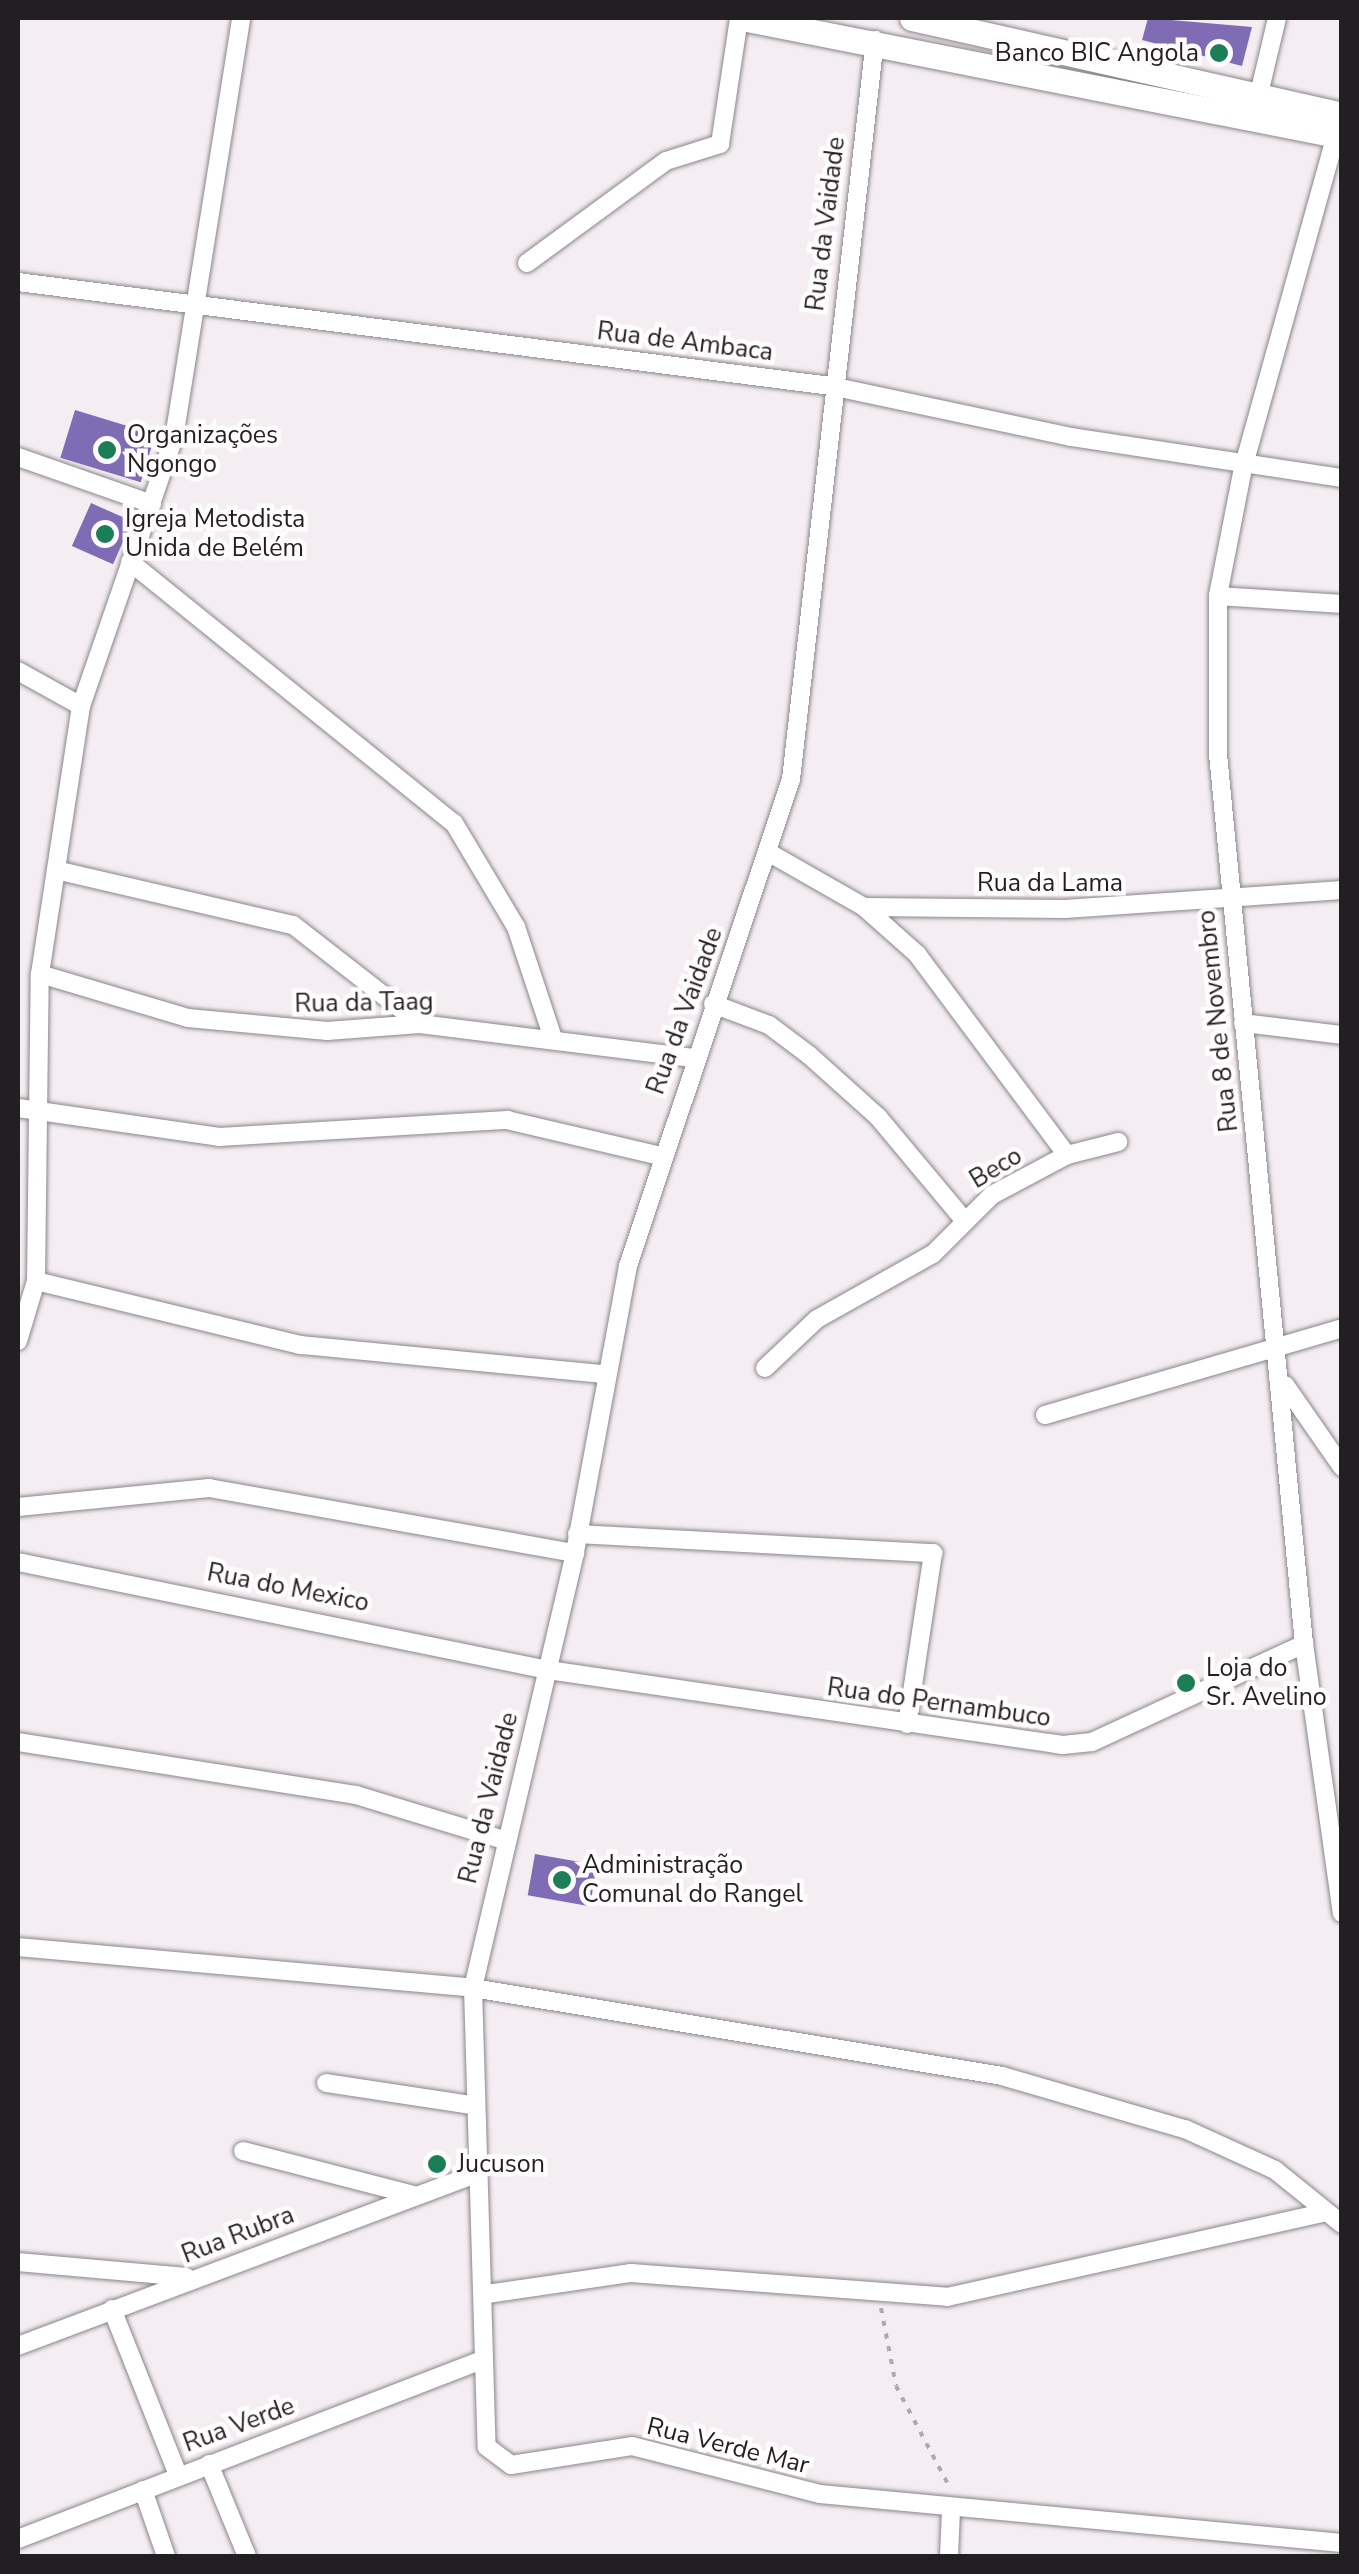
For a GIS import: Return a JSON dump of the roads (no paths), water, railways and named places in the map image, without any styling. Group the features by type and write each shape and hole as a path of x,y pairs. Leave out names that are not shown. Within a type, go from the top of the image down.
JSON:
{"main road":[{"path":"741,18 1340,128"},
{"path":"912,18 1258,98 1340,128"}],"street":[{"path":"18,1341 36,1280 26,1110 40,974 80,706 174,438 242,18"},
{"path":"527,264 666,162 720,144 741,18"},
{"path":"1258,98 1277,18"},
{"name":"Rua da Vaidade","path":"495,2461 480,2362 487,2294 471,2105 473,1988 502,1838 548,1670 576,1544 603,1374 661,1156 693,1058 772,855 794,759 831,386 875,40"},
{"name":"Rua 8 de Novembro","path":"1340,128 1243,468 1218,596 1230,903 1284,1384 1304,1644 1342,1913"},
{"name":"Rua de Ambaca","path":"18,282 831,386 1243,468 1342,478"},
{"path":"18,457 152,504"},
{"path":"130,562 454,822 516,927 553,1038"},
{"path":"1218,596 1342,604"},
{"path":"18,671 80,706"},
{"path":"772,855 864,907 917,954 1067,1155"},
{"path":"56,870 293,925 420,1024"},
{"name":"Rua da Lama","path":"864,907 1230,903 1342,890"},
{"name":"Rua da Taag","path":"40,974 188,1018 326,1031 420,1024 693,1058"},
{"name":"Beco","path":"713,1004 769,1026 809,1055 878,1118 964,1220 1067,1155 1118,1142"},
{"path":"1243,1023 1342,1035"},
{"path":"26,1110 219,1137 507,1120 661,1156"},
{"path":"765,1368 816,1320 933,1254 964,1220"},
{"path":"36,1280 300,1345 603,1374"},
{"path":"1045,1415 1342,1328"},
{"path":"1284,1384 1342,1467"},
{"path":"18,1507 209,1488 576,1544 933,1553 907,1724"},
{"name":"Rua do Mexico","path":"18,1562 548,1670"},
{"name":"Rua do Pernambuco","path":"548,1670 907,1724 1077,1745 1304,1644"},
{"path":"18,1742 356,1794 502,1838"},
{"path":"18,1947 473,1988 1002,2076 1108,2103 1276,2170 1342,2224"},
{"path":"326,2083 471,2105"},
{"path":"243,2150 414,2196"},
{"name":"Rua Rubra","path":"18,2346 476,2174"},
{"path":"487,2294 630,2273 880,2298 946,2297 1324,2213"},
{"path":"18,2262 195,2278"},
{"path":"112,2309 178,2475"},
{"name":"Rua Verde","path":"18,2540 178,2475 480,2362"},
{"name":"Rua Verde Mar","path":"495,2461 632,2446 752,2482 951,2510 1342,2542"},
{"path":"210,2464 247,2556"},
{"path":"143,2490 166,2556"},
{"path":"949,2556 951,2510"}],"place":[{"name":"Banco BIC Angola","path":"1219,53"},
{"name":"Organizações Ngongo","path":"107,450"},
{"name":"Igreja Metodista Unida de Belém","path":"105,534"},
{"name":"Loja do Sr. Avelino","path":"1186,1683"},
{"name":"Administração Comunal do Rangel","path":"562,1880"},
{"name":"Jucuson","path":"437,2164"}]}
